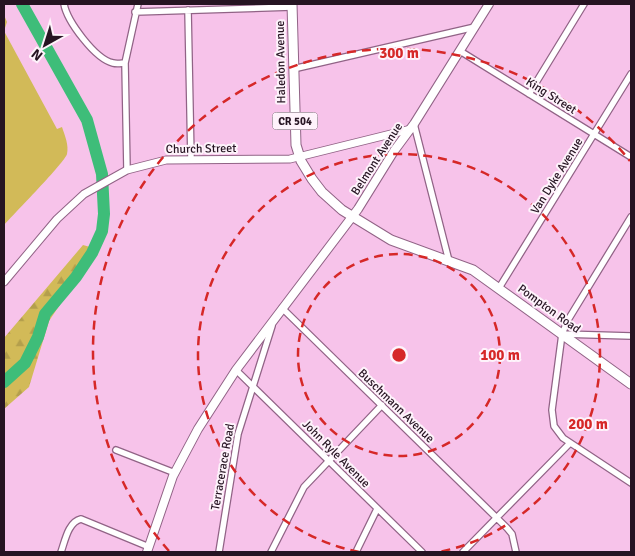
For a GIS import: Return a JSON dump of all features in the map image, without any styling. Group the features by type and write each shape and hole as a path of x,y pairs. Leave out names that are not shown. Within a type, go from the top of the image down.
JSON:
{"main road":[{"name":"Belmont Avenue","path":"148,549 175,473 198,429 236,370 352,217 413,126 489,4"},
{"name":"Haledon Avenue","path":"292,6 296,145 299,157 322,192 352,217"},
{"name":"CR 504","path":"352,217 390,240 449,261"},
{"name":"Pompton Road","path":"449,261 473,270 631,384"}],"street":[{"path":"64,4 70,18 91,47 113,63 125,63"},
{"path":"127,170 125,63 138,4"},
{"path":"528,94 584,4"},
{"path":"135,12 292,6"},
{"path":"188,10 192,160"},
{"path":"294,69 475,27"},
{"name":"King Street","path":"460,51 631,157"},
{"name":"Van Dyke Avenue","path":"499,288 631,74"},
{"path":"413,126 449,261"},
{"name":"Church Street","path":"4,282 57,219 90,190 127,170 166,160 274,160 299,157 413,126"},
{"path":"631,218 568,320 562,334 552,410 552,418 558,432 631,483"},
{"name":"Buschmann Avenue","path":"282,308 512,534 516,552"},
{"name":"Belmont Avenue","path":"253,386 274,320"},
{"path":"562,334 631,336"},
{"name":"John Ryle Avenue","path":"236,370 422,552"},
{"name":"Terracerace Road","path":"219,552 238,434 253,386"},
{"path":"271,552 300,492 328,460 382,406"},
{"path":"463,552 570,442"},
{"path":"116,450 175,473"},
{"path":"356,552 377,509"},
{"path":"61,552 72,525 81,519 148,549"}],"green space":[{"path":"4,15 7,22 4,31"},
{"path":"4,31 57,129 62,127 66,140 67,154 58,167 4,225"},
{"path":"83,245 97,249 49,321 29,387 4,409 4,338"}],"waterway":[{"path":"4,382 25,363 38,337 45,314 76,277 92,253 102,231 104,214 102,174 87,120 22,4"}]}
